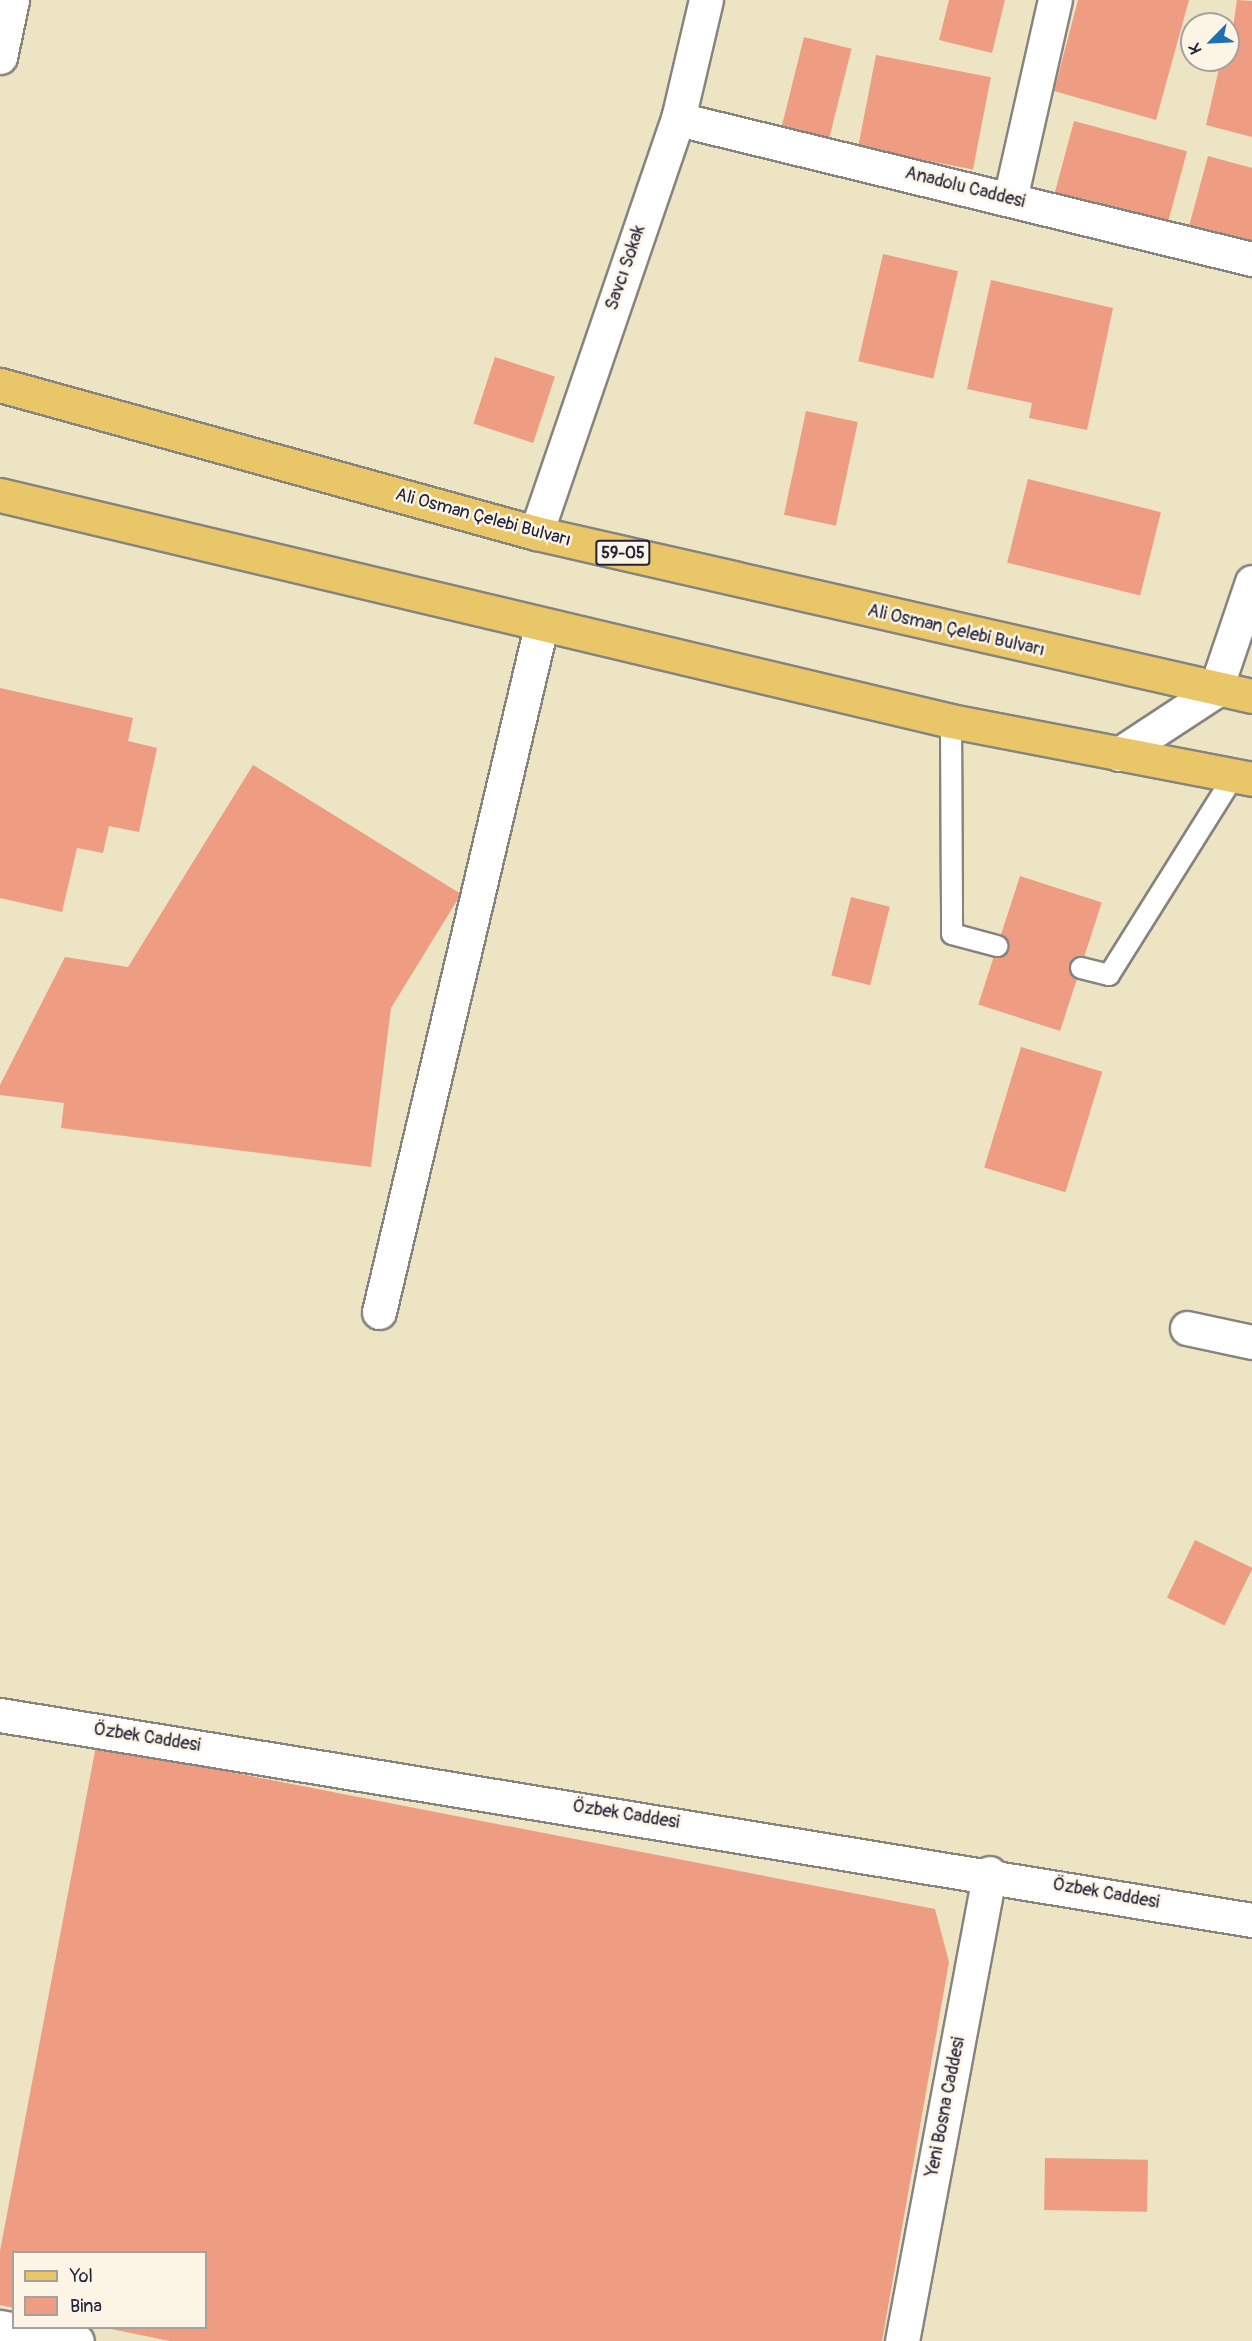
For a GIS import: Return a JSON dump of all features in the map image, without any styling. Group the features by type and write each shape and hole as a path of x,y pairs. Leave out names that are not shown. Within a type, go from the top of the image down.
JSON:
{"main road":[{"name":"Ali Osman Çelebi Bulvarı","path":"0,385 536,533 1215,691 1252,696"},
{"path":"0,495 541,626 951,721 1243,777"}],"street":[{"path":"0,57 12,0"},
{"name":"Savcı Sokak","path":"536,533 678,119 705,0"},
{"path":"1010,199 1055,0"},
{"name":"Anadolu Caddesi","path":"678,119 1252,259"},
{"path":"1119,754 1215,691 1252,582"},
{"path":"379,1312 541,626"},
{"path":"1187,1328 1252,1342"},
{"name":"Özbek Caddesi","path":"0,1715 990,1873 1252,1920"},
{"name":"Yeni Bosna Caddesi","path":"902,2341 990,1873"},
{"path":"0,2327 77,2341"}],"lane":[{"path":"951,721 952,934 997,946"},
{"path":"1081,968 1108,975 1243,777"}],"building":[{"path":"949,0 1005,0 992,53 939,40"},
{"path":"1078,0 1189,0 1186,12 1180,12 1180,33 1156,120 1054,91"},
{"path":"1237,0 1252,1 1252,137 1206,125 1218,72 1240,72 1240,12 1235,12"},
{"path":"804,37 852,49 829,140 781,128"},
{"path":"876,55 991,77 973,170 858,147"},
{"path":"1074,121 1187,151 1168,224 1055,193"},
{"path":"1208,156 1252,168 1252,248 1188,230"},
{"path":"883,254 958,271 933,379 858,361"},
{"path":"991,280 1113,308 1087,430 1029,418 1032,403 967,389"},
{"path":"495,357 555,376 533,443 473,424"},
{"path":"806,411 858,422 836,526 784,515"},
{"path":"1028,479 1161,512 1140,596 1007,562"},
{"path":"0,688 133,718 128,741 157,748 139,832 109,826 103,853 77,848 62,912 0,898"},
{"path":"253,765 461,894 391,1008 371,1167 61,1128 64,1103 0,1095 0,1085 65,957 128,967"},
{"path":"1020,876 1102,903 1060,1031 978,1004"},
{"path":"851,897 890,907 870,985 831,976"},
{"path":"1021,1047 1102,1072 1065,1192 984,1167"},
{"path":"1195,1540 1252,1568 1224,1626 1167,1598"},
{"path":"96,1746 935,1909 949,1962 882,2341 170,2341 111,2329 207,2329 207,2251 12,2251 12,2308 0,2305 0,2251"},
{"path":"1045,2158 1148,2160 1147,2212 1044,2210"}]}
